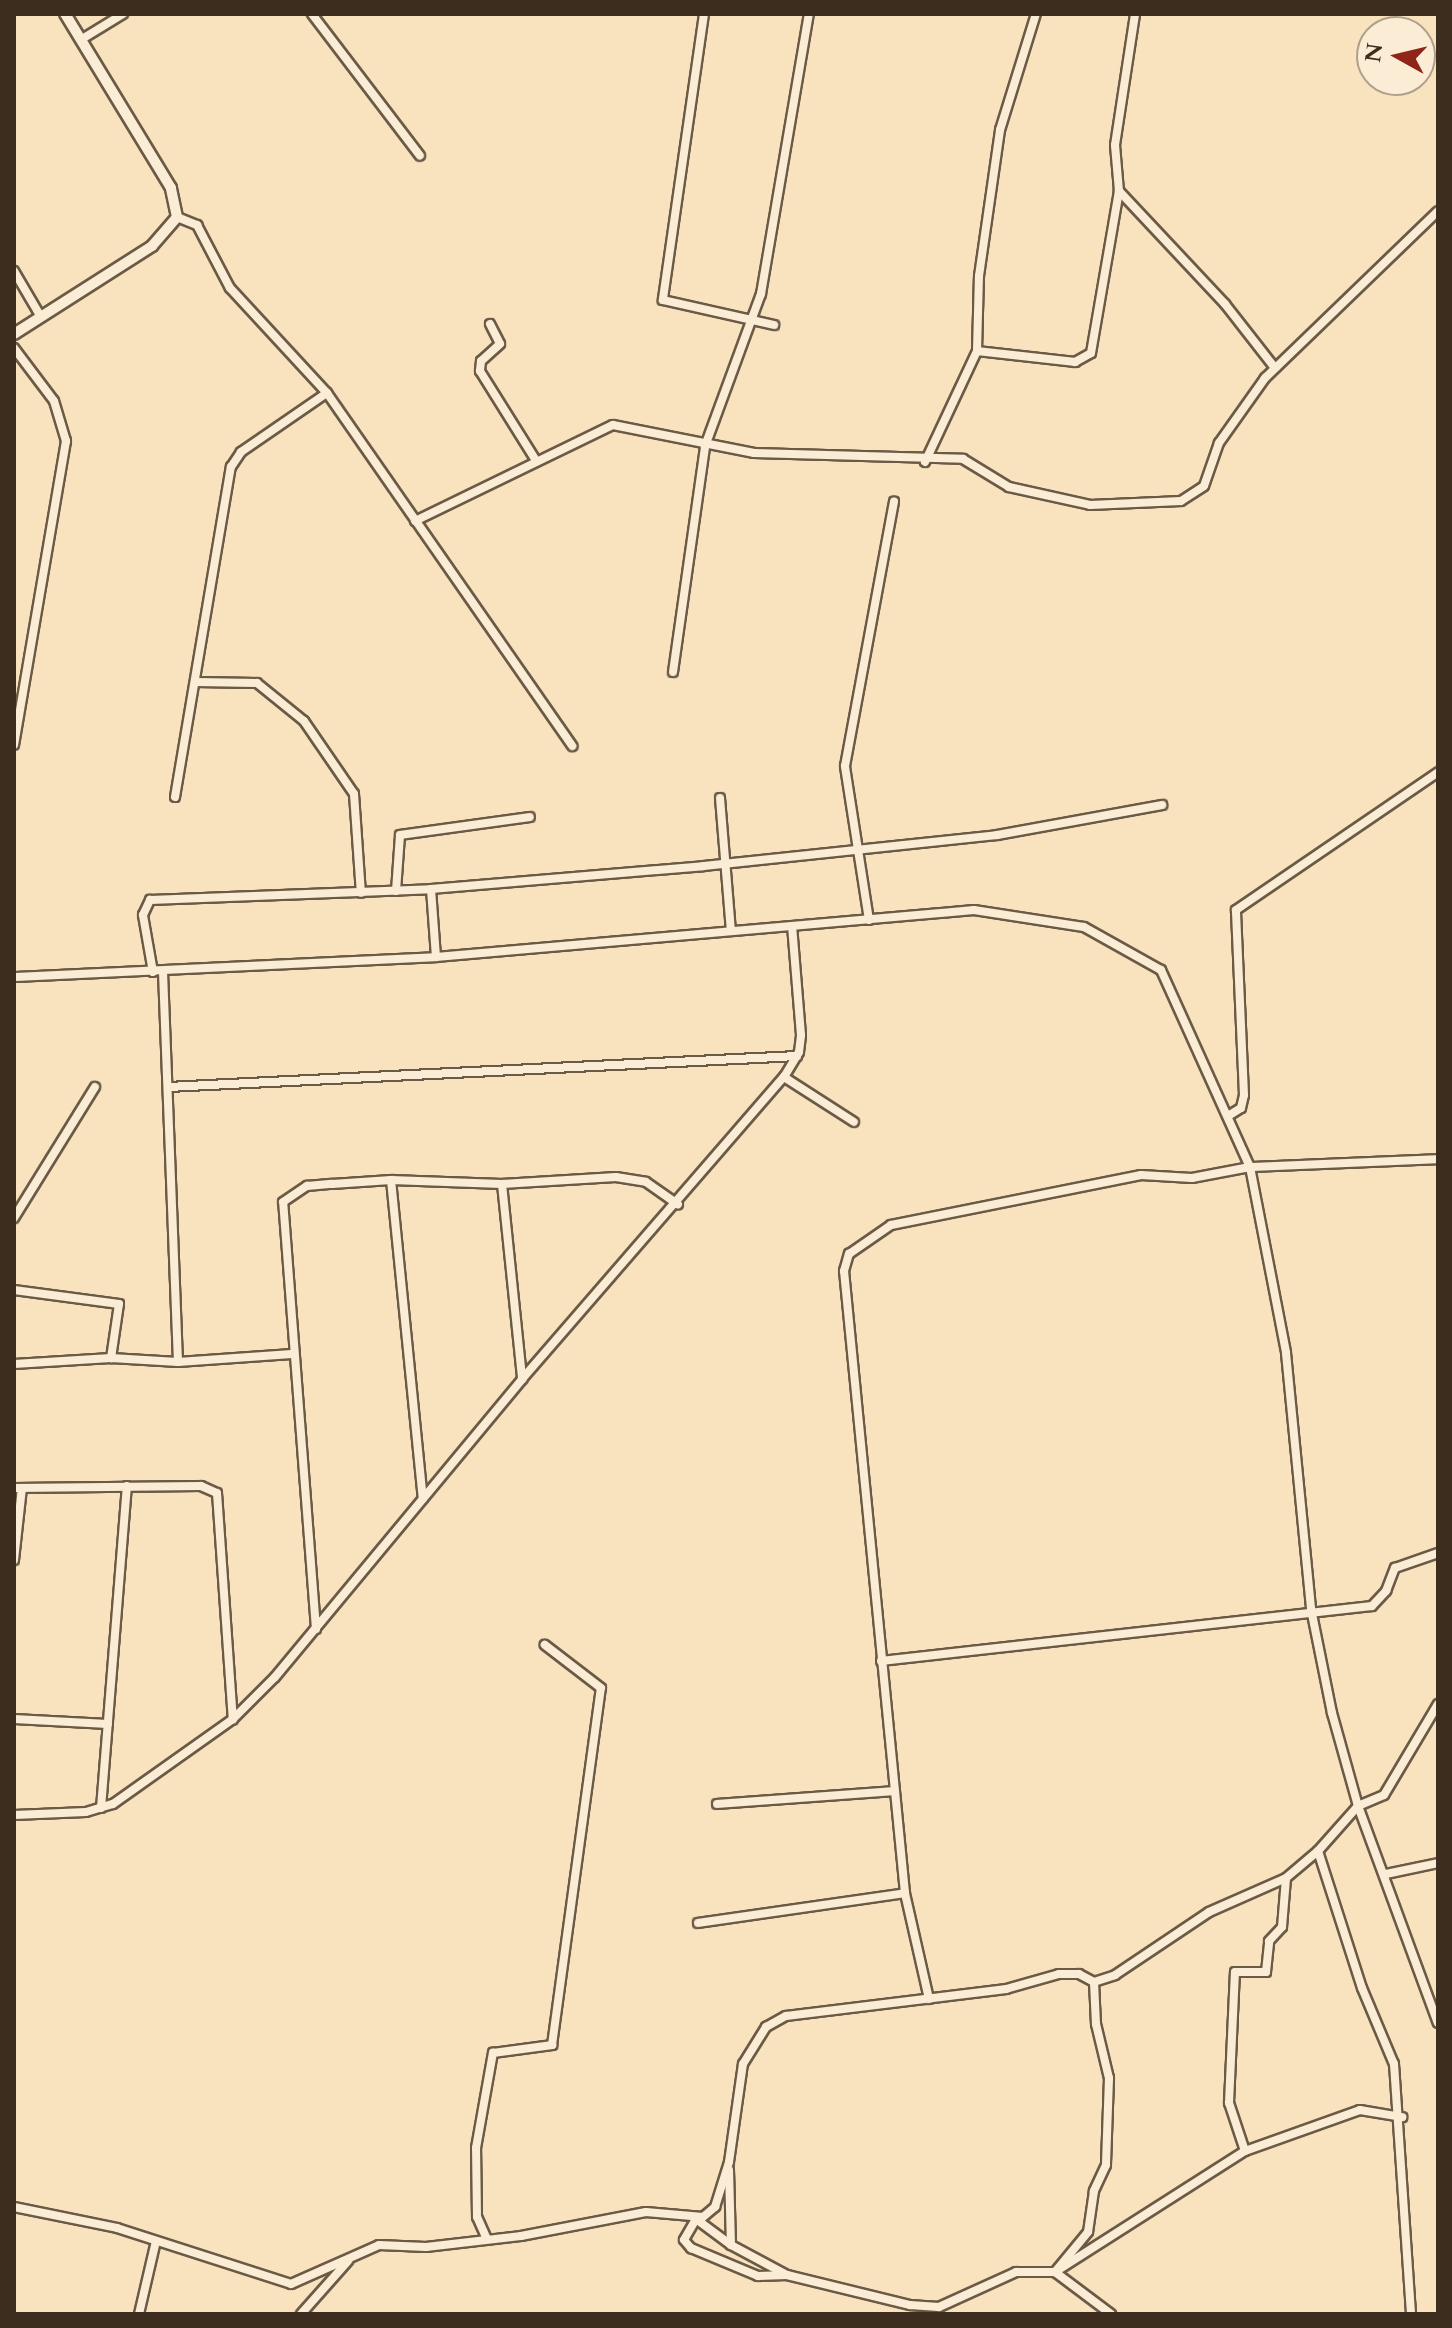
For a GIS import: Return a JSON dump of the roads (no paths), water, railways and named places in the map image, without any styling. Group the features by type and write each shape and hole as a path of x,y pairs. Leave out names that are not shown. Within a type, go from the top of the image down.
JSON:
{"street":[{"path":"65,14 171,188 177,217"},
{"path":"82,39 123,14"},
{"path":"312,14 420,156"},
{"path":"704,14 663,300 774,325"},
{"path":"673,672 705,446 761,294 809,14"},
{"path":"925,462 977,351 979,276 1000,130 1036,14"},
{"path":"977,351 1075,362 1091,353 1119,191 1115,145 1135,14"},
{"path":"1119,191 1225,304 1275,368"},
{"path":"415,521 535,459 613,425 705,446 925,462 963,459 1009,487 1090,505 1159,506 1181,501 1204,486 1219,443 1275,368 1438,211"},
{"path":"14,334 152,246 177,217"},
{"path":"177,217 197,225 230,288 327,393 572,746"},
{"path":"14,271 41,317"},
{"path":"490,324 500,344 481,361 480,371 535,459"},
{"path":"14,348 54,401 66,441 14,745"},
{"path":"175,797 231,467 241,452 327,393"},
{"path":"869,920 855,846 845,766 894,502"},
{"path":"196,682 257,683 304,721 354,794 361,893"},
{"path":"1228,1116 1241,1108 1244,1095 1236,910 1438,772"},
{"path":"720,798 731,931"},
{"path":"178,1362 168,1087 158,972 143,915 150,900 431,889 724,863 855,846 997,835 1162,805"},
{"path":"396,891 400,835 530,817"},
{"path":"431,889 436,957"},
{"path":"14,977 436,957 974,910 1084,927 1139,953 1172,984 1250,1167 1286,1353 1311,1609 1358,1806 1386,1874 1438,2023"},
{"path":"14,1815 65,1815 101,1808 233,1719 317,1630 522,1379 678,1204 784,1077 797,1056 802,1019 792,926"},
{"path":"168,1087 797,1056"},
{"path":"784,1077 854,1122"},
{"path":"14,1218 95,1087"},
{"path":"929,1999 905,1893 844,1271 849,1254 891,1225 1141,1175 1192,1178 1250,1167 1438,1159"},
{"path":"317,1630 292,1354 283,1202 307,1186 391,1180 502,1184 634,1177 678,1204"},
{"path":"391,1180 423,1498"},
{"path":"502,1184 522,1379"},
{"path":"14,1290 119,1304 111,1358"},
{"path":"14,1364 111,1358 178,1362 292,1354"},
{"path":"101,1808 127,1486"},
{"path":"14,1560 18,1488 201,1486 217,1493 233,1719"},
{"path":"881,1661 1311,1609 1372,1606 1386,1591 1395,1568 1438,1553"},
{"path":"486,2237 477,2217 476,2148 493,2053 552,2045 601,1688 545,1645"},
{"path":"1094,1982 1134,1965 1209,1912 1286,1878 1318,1851 1358,1806 1384,1795 1438,1704"},
{"path":"14,1719 108,1724"},
{"path":"717,1804 895,1791"},
{"path":"1318,1851 1362,1988 1394,2064 1402,2117 1411,2314"},
{"path":"1386,1874 1438,1863"},
{"path":"1245,2151 1229,2103 1235,1972 1266,1972 1269,1941 1282,1927 1286,1878"},
{"path":"698,1923 905,1893"},
{"path":"1094,1982 1079,1974 1059,1974 1006,1989 786,2016 766,2027 743,2064 729,2162 715,2207 696,2219 684,2240 691,2248 758,2276 787,2275 925,2307 939,2307 1016,2272 1055,2272 1245,2151 1360,2110 1402,2117"},
{"path":"1055,2272 1088,2232 1094,2191 1106,2165 1109,2078 1096,2024 1094,1982"},
{"path":"729,2162 731,2245"},
{"path":"14,2207 117,2228 155,2245 291,2284 379,2245 426,2247 486,2237 521,2236 646,2212 696,2219 731,2245 787,2275"},
{"path":"139,2314 155,2245"},
{"path":"301,2314 351,2258"},
{"path":"1055,2272 1111,2314"}]}
